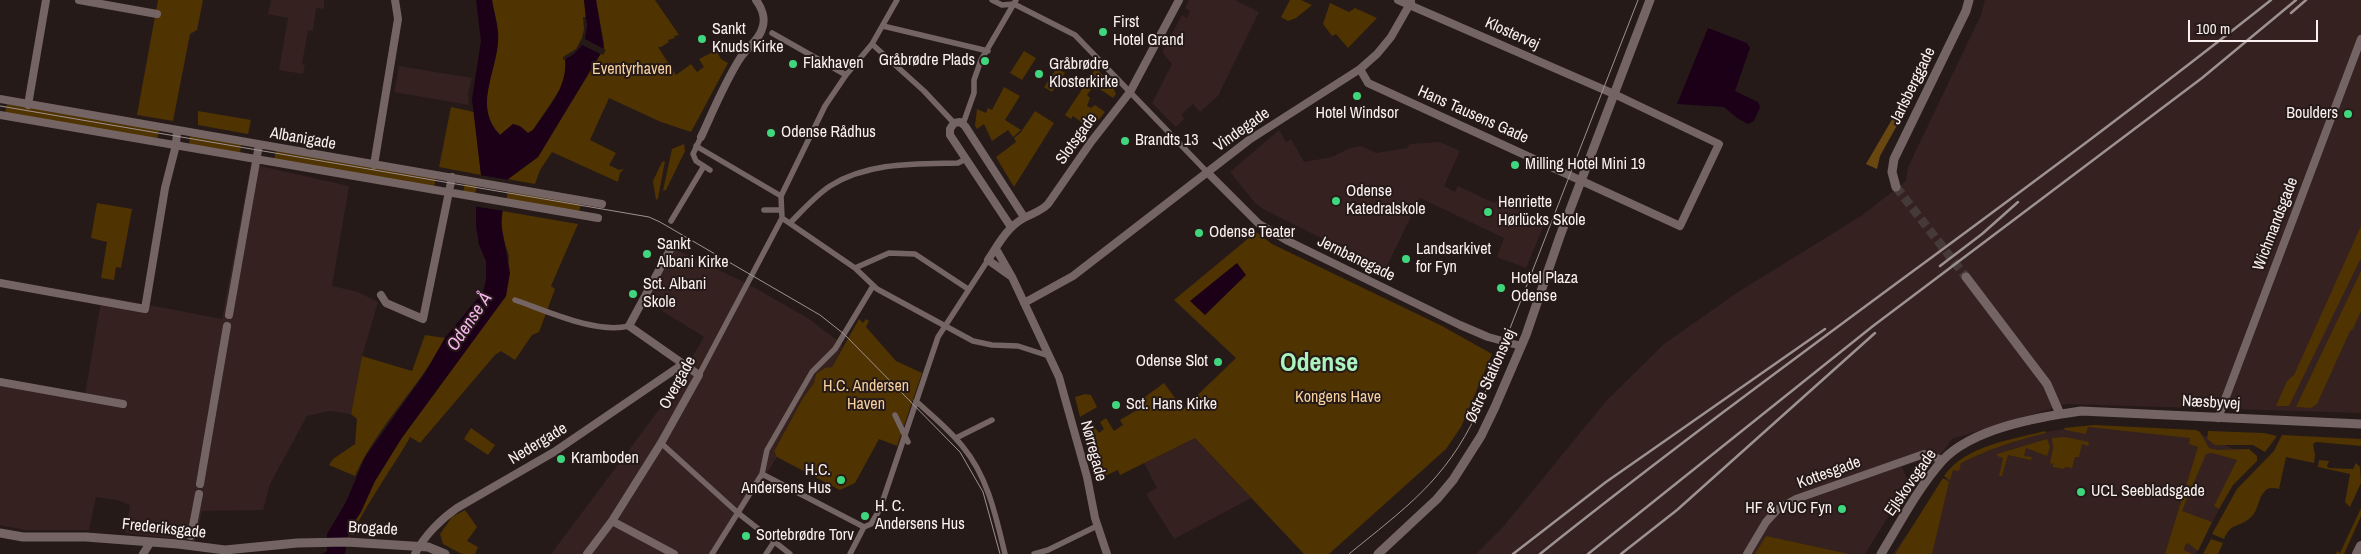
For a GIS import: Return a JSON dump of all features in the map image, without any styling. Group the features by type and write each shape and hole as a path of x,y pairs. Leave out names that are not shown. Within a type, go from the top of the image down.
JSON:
{"main road":[{"path":"2358,554 2361,547"}],"street":[{"path":"28,105 46,0"},
{"path":"79,0 157,14"},
{"path":"374,165 398,19 395,0"},
{"path":"671,222 707,168 694,159 693,152 736,64 746,50 756,42 762,30 763,17 756,0"},
{"path":"897,0 872,44 846,75 825,106 781,196 780,210 782,218 855,268 875,287 973,341 992,345 1018,346 1049,356"},
{"name":"Jernbanegade","path":"992,0 1002,5 1015,2 1075,35 1259,224 1288,241 1460,325 1488,337 1521,346"},
{"name":"Slotsgade","path":"988,260 1011,227 1024,217 1039,212 1048,204 1091,142 1130,92 1178,0"},
{"name":"Klostervej","path":"1398,0 1411,2 1614,94"},
{"name":"Østre Stationsvej","path":"1378,554 1437,499 1465,462 1495,407 1521,346 1650,0"},
{"name":"Jarlsberggade","path":"1896,187 1892,172 1894,159 1966,11 1969,0"},
{"path":"963,124 974,93 974,80 981,60 1015,2"},
{"name":"Vindegade","path":"1024,302 1073,276 1249,140 1360,69 1384,46 1411,2"},
{"path":"883,26 988,51"},
{"path":"772,33 846,75"},
{"name":"Wichmandsgade","path":"2218,418 2361,39"},
{"path":"872,44 924,91 954,123 963,124"},
{"name":"Hans Tausens Gade","path":"1360,69 1368,83 1582,179"},
{"path":"1582,179 1680,226 1718,144 1614,94"},
{"name":"Albanigade","path":"0,100 602,204"},
{"name":"Albanigade","path":"0,115 598,218"},
{"path":"954,123 949,132 1011,227"},
{"path":"963,124 1024,217"},
{"path":"0,283 145,309 165,188 176,145 176,130"},
{"path":"176,145 188,133"},
{"path":"229,314 259,145"},
{"path":"696,146 781,196"},
{"path":"790,223 822,192 850,176 890,166 958,163 966,160"},
{"path":"381,295 386,303 423,319 452,178"},
{"path":"764,210 780,210"},
{"name":"Overgade","path":"587,554 612,521 661,443 782,218"},
{"path":"515,300 588,325 619,329 629,326 671,248"},
{"name":"Nørregade","path":"996,249 1012,277 1044,343 1065,396 1097,526 1107,554"},
{"path":"855,268 889,253 915,254 968,289"},
{"path":"850,554 864,527 871,524 880,509 938,337 988,260 1012,277"},
{"path":"1966,277 2047,384 2060,414"},
{"path":"712,554 762,474 767,450 812,372 835,349 875,287"},
{"path":"200,484 227,326"},
{"path":"629,326 698,375"},
{"name":"Nedergade","path":"417,550 447,515 457,508 554,452 683,364"},
{"path":"0,382 123,404"},
{"path":"916,401 956,438 975,463 984,481 1005,554"},
{"name":"Næsbyvej","path":"2060,414 2081,411 2361,424"},
{"name":"Ejlskovsgade","path":"1881,554 1943,460 1962,446 1990,432 2038,417 2060,414"},
{"path":"895,415 908,442"},
{"path":"956,438 992,420"},
{"path":"661,443 738,513 790,554"},
{"name":"Kottesgade","path":"1747,554 1766,522 1777,510 1796,499 1924,454 1943,460"},
{"path":"762,474 864,527"},
{"path":"191,536 199,494"},
{"path":"612,521 674,554"},
{"path":"1034,554 1048,550 1097,526"},
{"name":"Frederiksgade","path":"0,533 23,537 86,537 237,550 297,543 325,542"},
{"name":"Brogade","path":"325,542 347,542 417,550 428,547 445,554"},
{"path":"766,554 774,542"},
{"path":"143,554 153,543"}],"shaded area":[{"path":"271,0 324,0 324,9 316,8 313,31 308,30 302,64 305,65 303,74 279,70 288,18 268,14"},
{"path":"1189,0 1235,0 1259,12 1218,96 1200,112 1193,104 1182,114 1184,119 1176,127 1152,103 1172,64 1162,52 1182,15 1187,18 1190,11 1185,8"},
{"path":"1985,0 2361,0 2361,413 2066,404 1952,439 1933,465 1920,461 1902,467 1909,483 1865,554 1476,554 1503,527 1607,400 1664,344 1738,292 1861,216 1906,181 1908,167 1981,15"},
{"path":"399,66 472,78 468,93 469,105 394,92"},
{"path":"1911,87 1916,91 1880,156 1877,169 1866,164"},
{"name":"Odense Katedralskole","path":"1279,130 1286,142 1291,139 1304,162 1332,157 1350,148 1361,146 1376,153 1407,148 1410,144 1440,142 1460,151 1444,186 1455,192 1458,186 1494,203 1500,198 1506,200 1506,205 1546,220 1526,268 1497,257 1504,238 1420,198 1385,270 1263,209 1255,203 1230,172"},
{"path":"251,164 349,186 332,286 358,292 378,302 362,356 351,414 330,411 307,416 270,484 263,510 202,511 195,541 125,533 130,505 117,500 96,497 89,530 25,530 0,525 0,385 84,400 102,296 222,319"},
{"path":"675,249 748,284 808,318 843,345 832,367 816,374 814,383 803,398 774,450 777,457 716,554 551,554 670,395 704,337 648,302"},
{"name":"UCL Seebladsgade","path":"2088,426 2196,432 2247,455 2196,554 1893,554 1956,464 1994,446 2045,432"},
{"path":"1195,438 1251,498 1174,539 1146,494 1157,488 1144,463"}],"green space":[{"path":"158,0 203,0 197,30 190,34 173,121 137,115"},
{"name":"Eventyrhaven","path":"492,0 584,0 587,29 566,70 563,85 533,130 528,133 513,124 500,135 492,125 488,113 488,90 498,42 498,26"},
{"name":"Eventyrhaven","path":"596,0 655,0 679,35 674,36 675,38 668,40 669,42 658,47 676,75 691,64 697,72 704,67 699,59 715,49 721,59 728,63 691,132 661,122 609,98 590,140 616,153 609,165 619,170 624,169 620,173 618,182 552,152 540,170 535,184 507,179 538,157 600,55 604,44"},
{"path":"1290,0 1301,0 1312,5 1296,18 1288,21 1281,17"},
{"path":"1330,3 1349,12 1355,8 1377,18 1348,48 1336,34 1332,36 1323,24"},
{"path":"1024,51 1036,58 1022,80 1010,73"},
{"path":"1057,68 1065,73 1052,92 1044,87"},
{"path":"1096,68 1112,85 1116,94 1113,98 1094,85 1087,95 1090,98 1087,106 1091,108 1095,105 1105,112 1091,129 1073,116 1071,119 1065,115"},
{"path":"1004,87 1020,96 1005,120 1021,130 1013,137 1008,130 992,141 984,124 977,129 975,126 977,109 986,113 988,108 992,110"},
{"path":"7,104 159,130 157,140 5,113"},
{"path":"451,107 474,112 481,175 439,167"},
{"path":"198,111 251,120 248,134 198,125"},
{"path":"1035,111 1054,123 1014,187 996,157 1016,142 1014,138 1021,132"},
{"path":"190,135 241,144 240,154 189,145"},
{"path":"684,144 685,151 666,190 663,191 672,149"},
{"path":"276,150 436,177 434,187 274,160"},
{"path":"665,161 656,200 653,181 662,162"},
{"path":"465,182 581,204 579,212 463,193"},
{"path":"97,203 132,209 121,268 116,267 114,280 101,278 107,242 91,238"},
{"path":"502,211 578,224 551,286 555,289 539,332 532,335 515,360 501,351 495,355 420,443 410,437 361,517 354,535 347,534 375,481 401,439 506,296 509,256 502,235"},
{"path":"2361,226 2361,258 2289,406 2276,406 2287,381 2294,375"},
{"name":"Kongens Have","path":"1256,232 1272,244 1442,326 1492,354 1461,427 1446,449 1329,554 1304,554 1195,438 1120,475 1118,470 1096,480 1083,432 1094,426 1099,433 1104,429 1100,422 1106,418 1114,431 1123,425 1120,420 1137,410 1133,402 1136,400 1138,402 1164,383 1183,409 1236,358 1174,300"},
{"path":"2361,271 2361,311 2353,329 2350,331 2317,404 2311,408 2296,407"},
{"name":"H.C. Andersen Haven","path":"859,319 863,323 866,319 869,321 866,327 896,361 922,373 897,446 879,439 855,483 840,490 777,457 774,451 803,398 814,383 816,374 825,368 832,367"},
{"path":"425,335 445,338 435,356 375,440 355,476 329,465 333,459 355,444 357,419 351,414 362,356 412,371"},
{"path":"1085,394 1091,395 1097,407 1080,417 1075,397"},
{"path":"2094,425 2196,430 2200,432 2209,448 2218,450 2249,449 2257,456 2257,461 2233,485 2219,509 2214,506 2237,460 2212,453 2206,454 2182,511 2212,522 2198,551 2188,543 2185,545 2184,550 2192,554 2165,554 2198,447 2189,444 2190,438 2088,427 2086,434 2065,430 2064,428"},
{"path":"471,428 495,445 488,455 464,439"},
{"path":"2045,431 2046,433 2003,445 1961,463 1959,471 1953,470 1950,480 1944,476 1964,457 1990,445"},
{"path":"2208,431 2264,433 2277,436 2265,452 2253,445 2215,445 2207,439"},
{"path":"2282,435 2361,439 2361,446 2316,442 2313,444 2314,463 2286,457 2279,489 2270,488 2265,491 2253,515 2229,530 2224,539 2212,534 2237,489 2274,451"},
{"path":"2065,437 2089,442 2088,446 2082,444 2079,457 2075,457 2072,468 2053,467 2053,464 2050,463 2053,448 2052,438"},
{"path":"2047,439 2050,447 2047,456 2026,448 2024,456 2032,457 2031,460 2008,455 2002,476 1999,476 2003,458 1997,456 1997,454"},
{"path":"2319,460 2329,461 2327,466 2329,468 2353,469 2356,463 2360,467 2361,483 2350,507 2345,502 2350,474 2318,467"},
{"path":"1943,478 1949,482 1932,554 1895,554"},
{"path":"2361,508 2361,516 2344,554 2336,554 2337,551 2340,553"},
{"path":"465,510 477,527 467,541 478,547 475,554 462,554 443,544 440,534 452,517"},
{"path":"1766,536 1849,554 1755,554"},
{"path":"2211,539 2223,543 2218,554 2203,554"}],"water":[{"name":"Odense Å","path":"476,0 492,0 497,26 498,42 487,102 488,114 492,125 500,135 513,124 520,126 528,133 533,130 556,97 563,79 565,59 579,48 583,41 586,26 584,0 596,0 604,48 538,157 507,180 501,223 510,273 506,296 401,439 375,481 361,512 349,530 345,554 322,554 327,551 327,534 346,502 365,457 425,373 445,338 483,292 486,280 486,261 479,245 476,226 476,207 481,175 472,99 481,41"},
{"path":"1708,28 1747,43 1750,48 1735,91 1758,102 1760,107 1754,121 1748,124 1724,107 1677,104"},
{"path":"1237,263 1246,275 1205,315 1190,301"}],"pier":[{"path":"583,17 586,17 587,25 585,39 606,50 603,55 582,45 575,53 563,60 563,57 576,49 582,38 584,29"},
{"path":"479,175 510,180 504,211 473,206"}],"tunnel":[{"path":"1896,187 1966,277"}],"tram line":[{"path":"1349,554 1422,492 1465,437 1477,413 1638,0"},
{"path":"0,106 649,217 820,315 844,334 960,452 983,492 1000,554"}],"railway":[{"path":"1540,554 1721,414 2090,140 2271,0"},
{"path":"1588,554 1873,326 2202,78 2296,0"},
{"path":"2291,13 2306,0"},
{"path":"1940,266 1982,234 2018,202"},
{"path":"1513,554 1606,482 1825,329"},
{"path":"1621,554 1677,510 1875,333"}],"place":[{"name":"First Hotel Grand","path":"1103,32"},
{"name":"Sankt Knuds Kirke","path":"702,39"},
{"name":"Gråbrødre Plads","path":"985,61"},
{"name":"Flakhaven","path":"793,64"},
{"name":"Gråbrødre Klosterkirke","path":"1039,74"},
{"name":"Hotel Windsor","path":"1357,96"},
{"name":"Boulders","path":"2348,114"},
{"name":"Odense Rådhus","path":"771,133"},
{"name":"Brandts 13","path":"1125,141"},
{"name":"Milling Hotel Mini 19","path":"1515,165"},
{"name":"Odense Katedralskole","path":"1336,201"},
{"name":"Henriette Hørlücks Skole","path":"1488,212"},
{"name":"Odense Teater","path":"1199,233"},
{"name":"Sankt Albani Kirke","path":"647,254"},
{"name":"Landsarkivet for Fyn","path":"1406,259"},
{"name":"Hotel Plaza Odense","path":"1501,288"},
{"name":"Sct. Albani Skole","path":"633,294"},
{"name":"Odense Slot","path":"1218,362"},
{"name":"Sct. Hans Kirke","path":"1116,405"},
{"name":"Kramboden","path":"561,459"},
{"name":"H.C. Andersens Hus","path":"841,480"},
{"name":"UCL Seebladsgade","path":"2081,492"},
{"name":"HF & VUC Fyn","path":"1842,509"},
{"name":"H. C. Andersens Hus","path":"865,516"},
{"name":"Sortebrødre Torv","path":"746,536"}],"district":[{"name":"Odense","path":"1319,364"}]}
